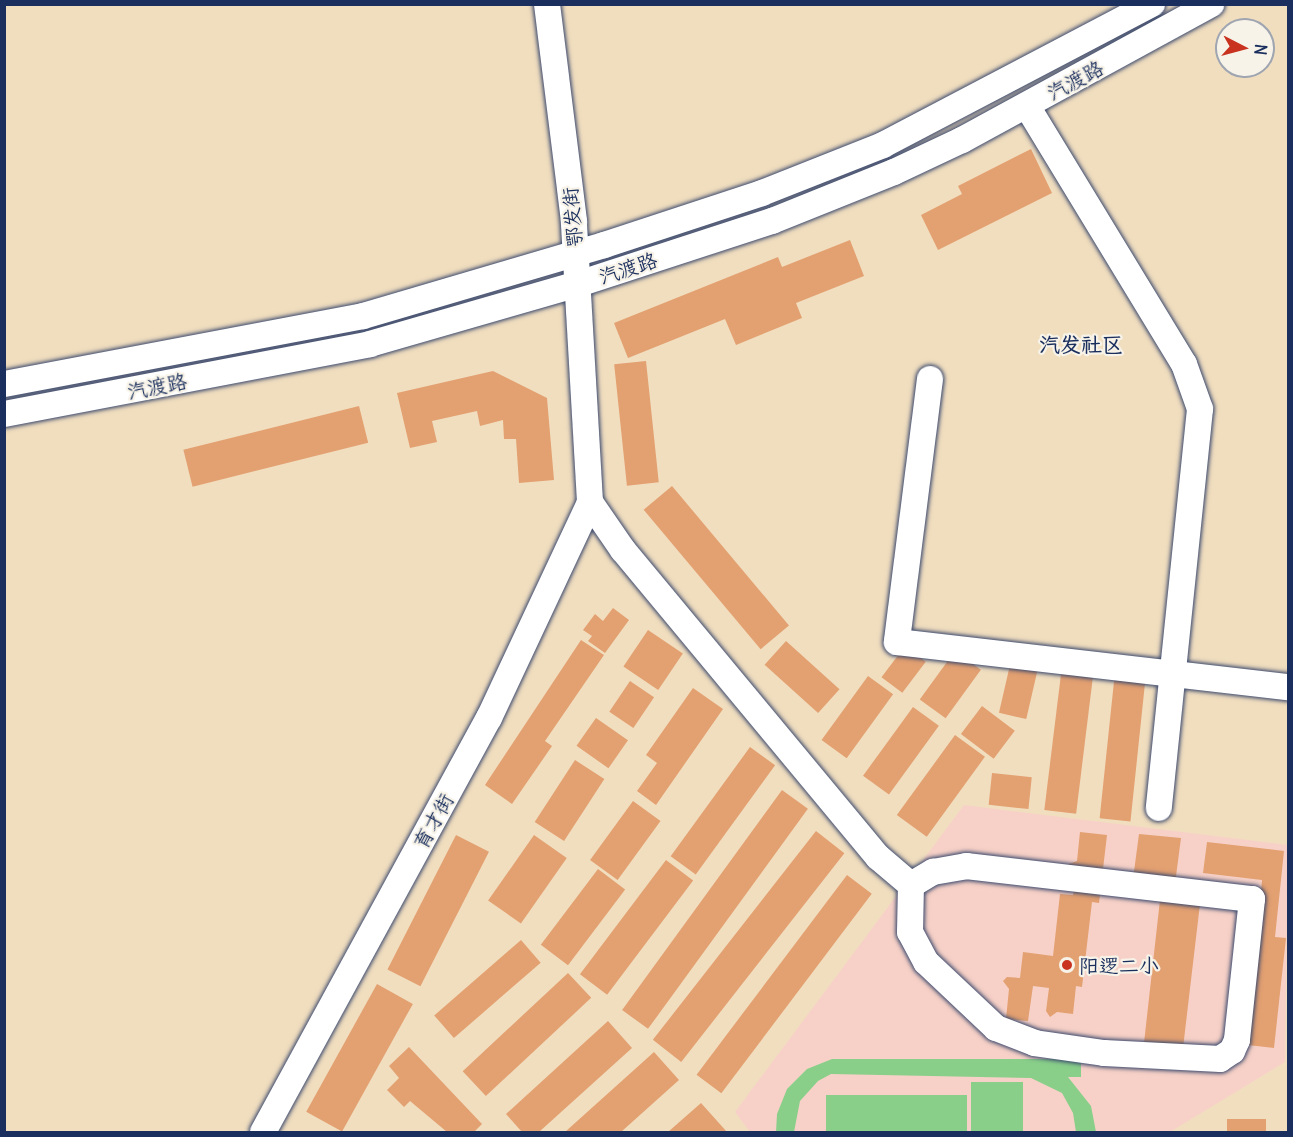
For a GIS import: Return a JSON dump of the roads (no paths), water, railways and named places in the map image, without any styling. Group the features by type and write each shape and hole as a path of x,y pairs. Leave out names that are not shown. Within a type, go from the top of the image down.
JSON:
{"street":[{"name":"鄂发街","path":"547,4 576,254 590,502"},
{"name":"汽渡路","path":"4,384 363,316 576,254 762,193 883,145 1152,4"},
{"name":"汽渡路","path":"4,414 370,344 578,284 825,201 894,172 1027,106 1211,4"},
{"path":"1027,106 1185,364 1200,408 1170,674 1159,808"},
{"path":"930,379 897,642 1288,687"},
{"path":"590,502 623,550 878,857 911,885"},
{"name":"育才街","path":"262,1132 489,718 590,502"},
{"path":"966,866 1252,899 1235,1046 1220,1059 1104,1053 1035,1043 1009,1035 984,1019 916,948 907,917 911,885 933,872 966,866"}],"place":[{"name":"阳逻二小","path":"1067,965"}],"district":[{"name":"汽发社区","path":"1081,345"}]}
